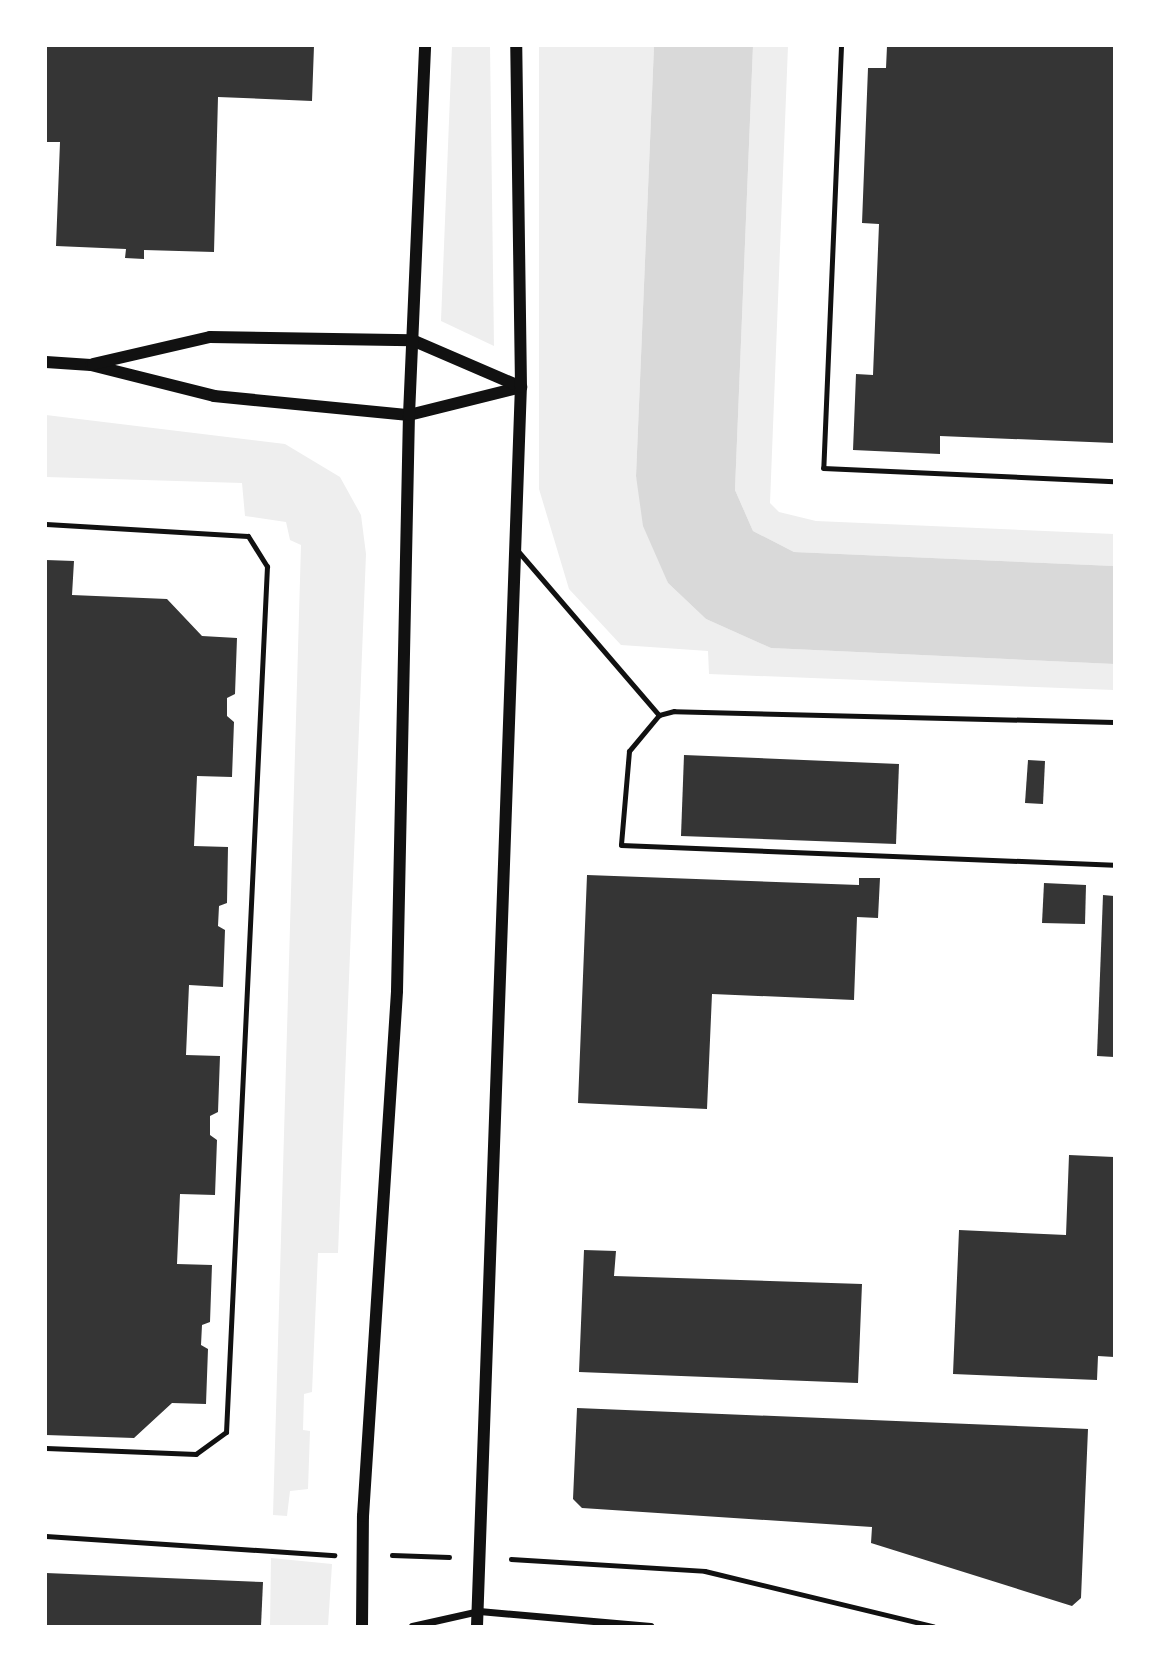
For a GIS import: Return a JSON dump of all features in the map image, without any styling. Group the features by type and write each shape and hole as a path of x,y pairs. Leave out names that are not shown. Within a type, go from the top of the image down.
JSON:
{"street":[{"path":"362,1626 362,1554 397,991 409,415 425,46"},
{"path":"477,1626 521,387 516,46"},
{"path":"91,365 210,337 412,340 521,387"},
{"path":"46,362 91,365 214,397 409,415 521,387"},
{"path":"412,1626 478,1611 650,1626"}],"lane":[{"path":"841,46 823,468 1115,481"},
{"path":"46,524 248,536 267,566 226,1432 196,1454 46,1448"},
{"path":"515,548 659,715 1115,722"},
{"path":"659,715 629,751 621,845 1115,865"}],"path":[{"path":"46,1536 705,1571 933,1626"}],"shaded area":[{"path":"452,46 490,46 494,346 441,321"},
{"path":"539,46 654,46 636,476 668,583 706,619 771,648 1114,664 1114,690 709,674 708,651 621,645 569,589 539,489"},
{"path":"654,46 753,46 735,490 753,531 794,552 1114,566 1114,664 771,648 706,619 668,583 643,526 636,476"},
{"path":"753,46 788,46 770,503 779,512 816,521 1114,534 1114,566 794,552 753,531 735,490"},
{"path":"46,415 285,444 340,477 361,515 366,554 338,1253 318,1253 312,1392 304,1394 303,1430 310,1431 308,1489 290,1491 287,1516 273,1515 301,545 290,540 286,522 245,516 242,483 46,477"},
{"path":"271,1558 332,1564 328,1626 270,1626"}],"building":[{"path":"46,46 314,46 312,101 218,97 214,252 144,250 144,259 125,258 126,249 56,246 60,142 46,142"},
{"path":"887,46 1114,46 1114,443 940,436 940,454 853,450 856,374 873,375 879,224 862,223 868,68 886,68"},
{"path":"46,560 74,561 72,595 167,599 202,636 237,638 235,694 227,698 227,716 234,722 232,777 197,776 194,846 228,847 227,903 219,906 218,926 225,930 223,987 189,985 186,1055 220,1056 218,1112 210,1116 210,1135 217,1140 215,1195 180,1194 177,1264 212,1265 210,1322 202,1325 201,1345 208,1349 206,1404 172,1403 134,1438 46,1435"},
{"path":"684,755 899,764 896,844 681,836"},
{"path":"1028,760 1045,761 1043,804 1025,803"},
{"path":"587,875 859,885 859,878 880,878 878,918 857,917 854,1000 712,994 707,1109 578,1103"},
{"path":"1044,883 1086,885 1085,924 1042,923"},
{"path":"1103,895 1114,896 1114,1057 1097,1056"},
{"path":"1069,1155 1114,1157 1114,1357 1098,1356 1097,1380 953,1374 959,1230 1066,1235"},
{"path":"584,1250 616,1251 614,1276 862,1284 858,1383 579,1372"},
{"path":"577,1408 1088,1429 1081,1598 1072,1606 871,1543 872,1527 582,1508 573,1499"},
{"path":"46,1573 263,1582 261,1626 46,1626"}]}
